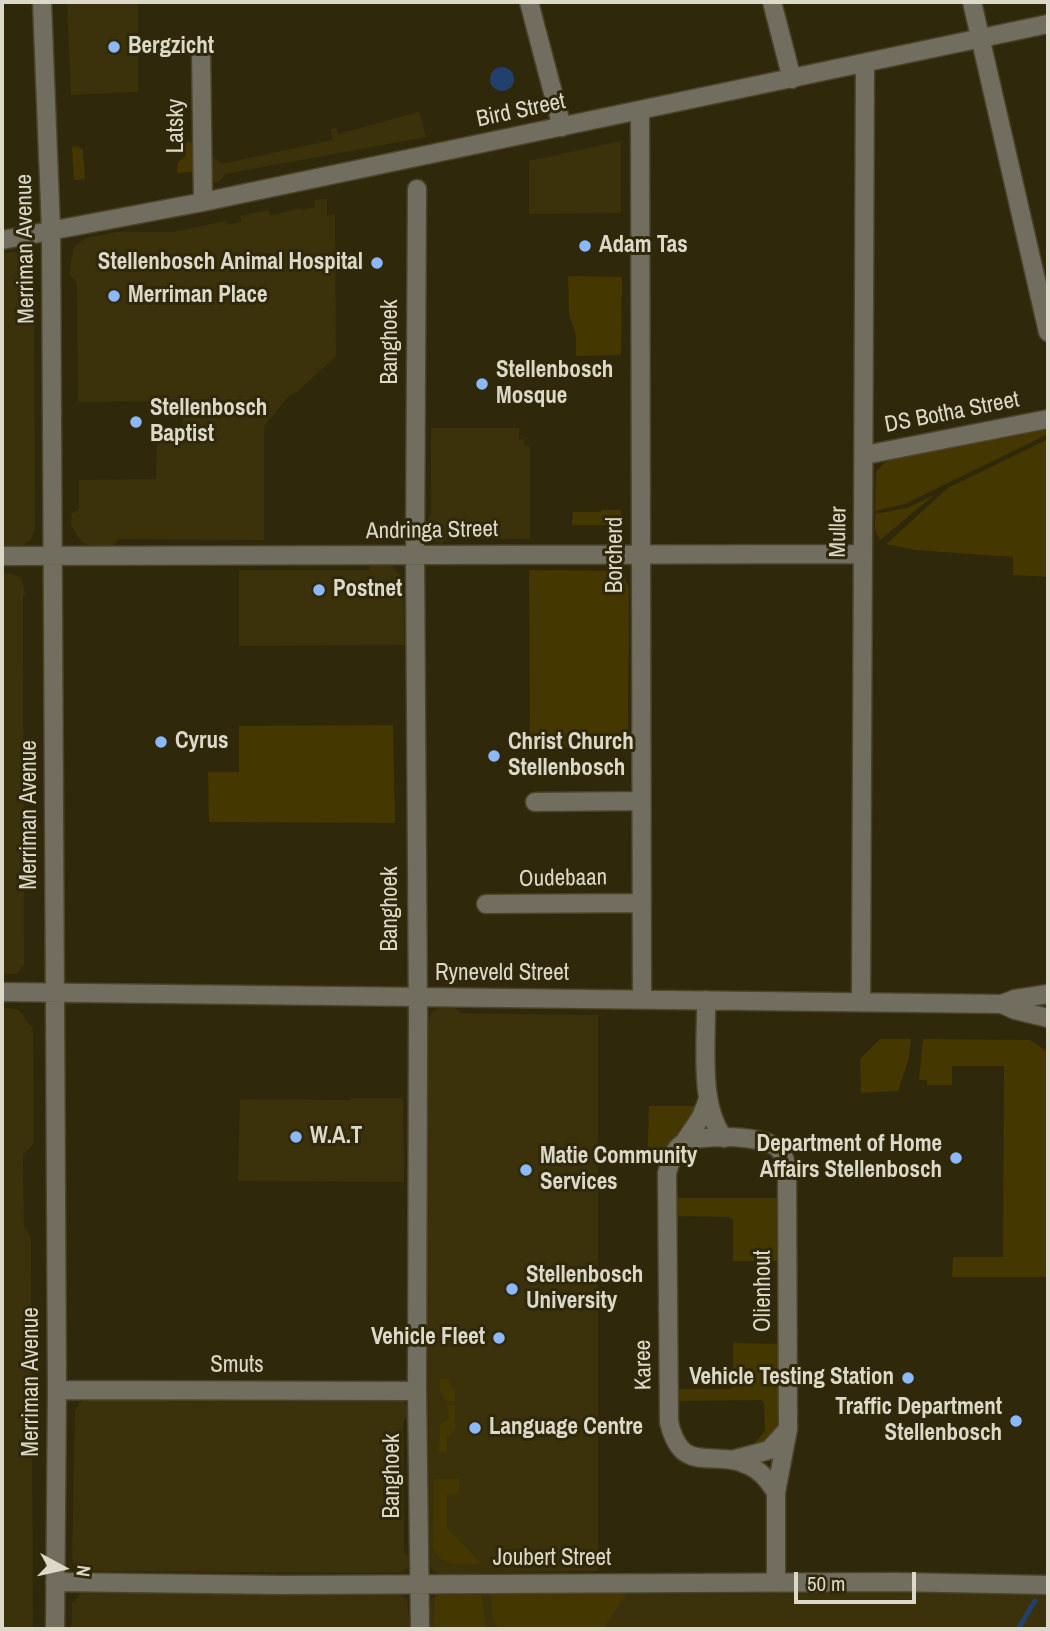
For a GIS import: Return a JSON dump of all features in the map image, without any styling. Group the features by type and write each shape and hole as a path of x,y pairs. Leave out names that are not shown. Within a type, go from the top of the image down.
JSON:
{"street":[{"name":"Merriman Avenue","path":"42,2 51,230 57,1390 55,1629"},
{"path":"529,2 562,127"},
{"path":"772,2 792,79"},
{"path":"972,2 1048,332"},
{"name":"Bird Street","path":"2,240 204,202 1048,23"},
{"name":"Latsky","path":"201,49 204,202"},
{"name":"Muller","path":"861,1002 865,63"},
{"name":"Borcherd","path":"640,111 642,999"},
{"name":"Banghoek","path":"417,188 415,556 420,1629"},
{"name":"DS Botha Street","path":"865,455 1048,419"},
{"name":"Andringa Street","path":"2,556 863,554"},
{"path":"535,802 640,802"},
{"name":"Oudebaan","path":"486,904 641,903"},
{"name":"Ryneveld Street","path":"2,992 1002,1004 1048,1018"},
{"name":"Ryneveld Street","path":"1002,1004 1015,999 1048,994"},
{"name":"Karee","path":"706,1000 707,1102 712,1121 724,1138"},
{"name":"Karee","path":"707,1102 701,1116 670,1159 667,1173 669,1422 676,1444 684,1452 702,1460 732,1460 769,1450 788,1429"},
{"path":"682,1144 696,1139 724,1138"},
{"name":"Olienhout","path":"724,1138 769,1142 779,1149 787,1170 788,1429 776,1492"},
{"name":"Smuts","path":"57,1390 417,1391"},
{"name":"Karee","path":"732,1460 749,1465 760,1473 776,1492"},
{"path":"776,1492 776,1583"},
{"name":"Joubert Street","path":"55,1582 1048,1585"}],"shaded area":[{"name":"Bergzicht","path":"67,2 138,2 138,92 71,95"},
{"path":"419,112 426,137 225,174 219,182 211,183 210,155 222,164 332,140 331,129 336,128 338,134"},
{"path":"188,141 193,144 193,172 177,173 178,162 186,156"},
{"path":"621,141 621,213 529,214 529,161"},
{"path":"74,146 83,149 85,179 74,180"},
{"path":"327,199 327,216 335,214 336,356 289,396 264,426 264,540 119,539 112,547 88,545 81,541 71,525 72,513 79,509 79,480 156,479 157,432 183,432 182,401 78,402 77,283 70,275 74,247 86,238 117,232 173,232 226,221 227,225 241,222 240,216 268,210 270,216 301,208 302,210 315,207 314,200"},
{"path":"13,252 26,257 33,272 33,295 28,299 28,320 34,326 35,527 31,539 23,545 2,547 2,255"},
{"path":"568,276 622,277 621,355 576,356 576,335 569,314"},
{"path":"431,428 519,428 519,439 524,439 525,446 530,446 530,539 447,538 442,544 432,538 426,521 431,516"},
{"path":"1048,428 1048,434 905,504 875,511 876,472 885,462 897,457"},
{"path":"1048,439 1048,577 1013,575 1013,557 915,550 886,544 948,488"},
{"path":"934,495 880,540 875,531 875,514 907,508"},
{"path":"621,510 621,525 572,525 573,512"},
{"path":"372,563 392,566 403,579 405,645 239,646 239,570 369,570"},
{"path":"529,570 617,571 624,577 629,588 628,747 530,747"},
{"path":"2,574 21,578 25,594 24,964 17,974 2,974"},
{"path":"393,725 395,823 209,822 208,772 239,772 239,726"},
{"name":"Stellenbosch University","path":"454,1006 460,1013 598,1015 598,1571 442,1574 434,1571 429,1564 426,1024 433,1011"},
{"path":"2,1007 19,1010 32,1027 33,1035 34,1143 23,1155 24,1227 31,1237 33,1629 2,1629"},
{"path":"880,1039 911,1039 909,1058 898,1091 861,1093 860,1059"},
{"path":"923,1039 1030,1040 1048,1052 1048,1277 952,1277 953,1257 1003,1257 1004,1066 952,1066 952,1085 927,1085 927,1080 919,1080"},
{"path":"403,1098 404,1182 238,1181 240,1099"},
{"path":"649,1106 698,1106 691,1122 668,1148 661,1163 647,1163"},
{"path":"675,1198 779,1198 779,1261 733,1261 733,1220 730,1217 675,1216"},
{"path":"733,1343 779,1344 780,1427 769,1444 751,1447 765,1431 762,1400 676,1401 676,1389 730,1389 733,1385"},
{"path":"440,1379 448,1379 450,1386 455,1389 455,1401 446,1401 440,1390"},
{"path":"89,1397 402,1400 410,1415 403,1421 404,1552 410,1558 408,1567 400,1573 80,1571 72,1558 75,1411 80,1402"},
{"path":"447,1405 455,1405 455,1430 447,1437 447,1452 439,1452 440,1425 449,1418"},
{"path":"434,1479 459,1479 459,1494 447,1494 447,1528 482,1564 447,1562 441,1559 433,1547"},
{"path":"1048,1592 1048,1629 428,1629 428,1606 431,1599 440,1595"},
{"path":"81,1593 400,1594 407,1599 410,1629 72,1629 72,1603"},
{"path":"491,1594 626,1594 603,1629 498,1629 492,1615"},
{"path":"482,1595 485,1623 489,1629 434,1629 435,1596"}],"water":[{"path":"502,67 513,74 514,79 507,90 502,91 491,84 490,79 497,68"}],"waterway":[{"path":"1018,1629 1035,1601"}],"place":[{"name":"Bergzicht","path":"114,47"},
{"name":"Adam Tas","path":"585,246"},
{"name":"Stellenbosch Animal Hospital","path":"377,263"},
{"name":"Merriman Place","path":"114,296"},
{"name":"Stellenbosch Mosque","path":"482,384"},
{"name":"Stellenbosch Baptist","path":"136,422"},
{"name":"Postnet","path":"319,590"},
{"name":"Cyrus","path":"161,742"},
{"name":"Christ Church Stellenbosch","path":"494,756"},
{"name":"W.A.T","path":"296,1137"},
{"name":"Department of Home Affairs Stellenbosch","path":"956,1158"},
{"name":"Matie Community Services","path":"526,1170"},
{"name":"Stellenbosch University","path":"512,1289"},
{"name":"Vehicle Fleet","path":"499,1338"},
{"name":"Vehicle Testing Station","path":"908,1378"},
{"name":"Traffic Department Stellenbosch","path":"1016,1421"},
{"name":"Language Centre","path":"475,1428"}]}
